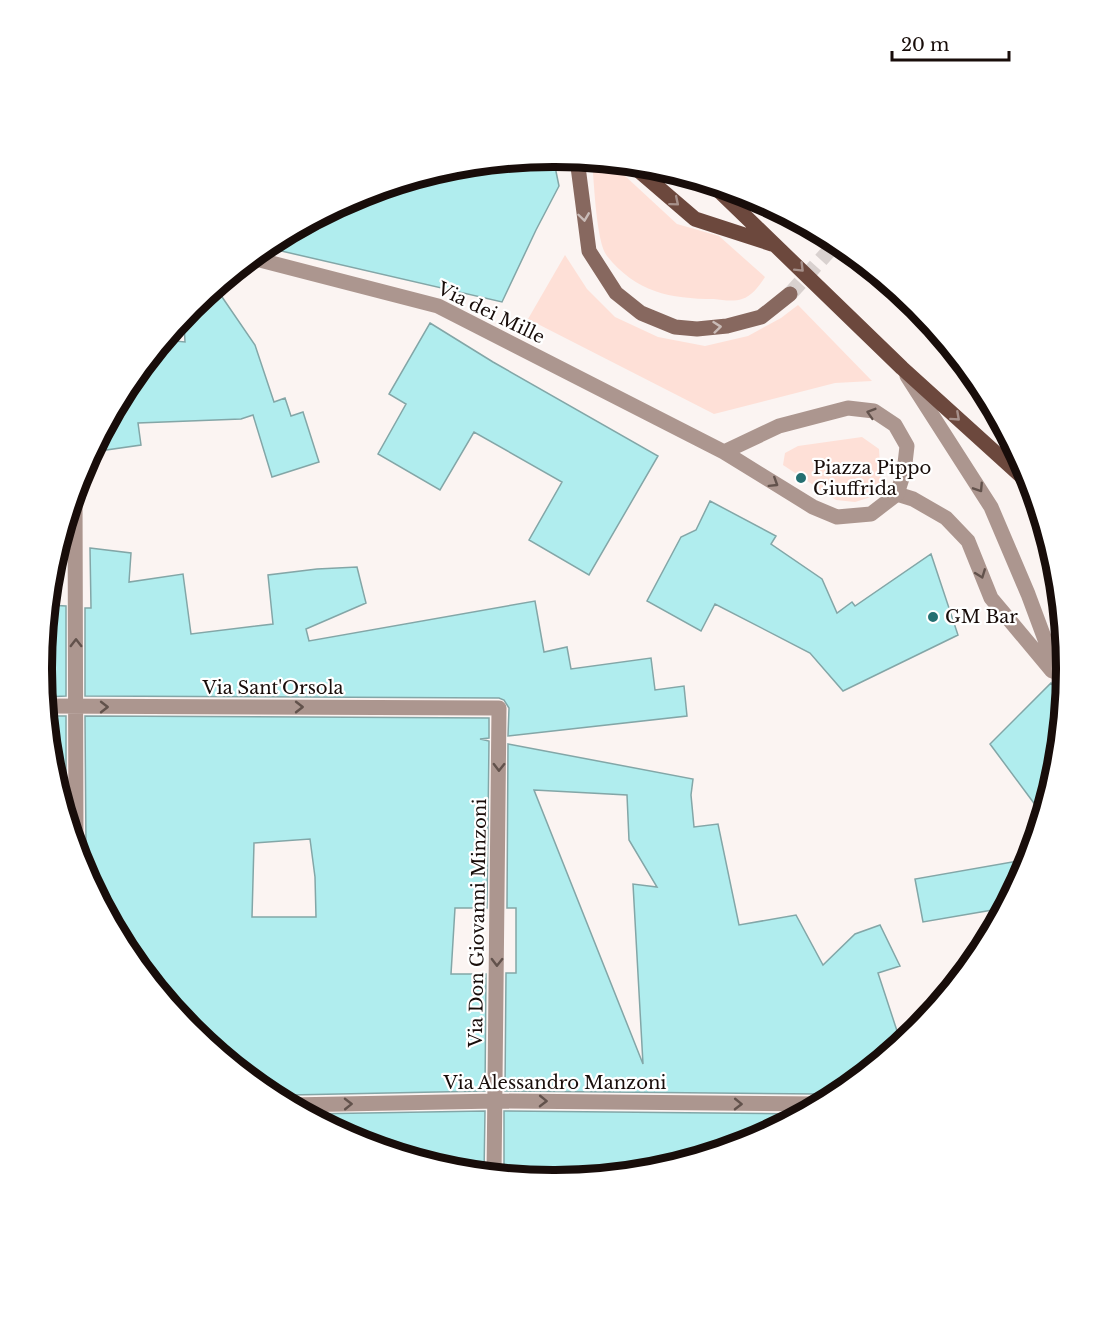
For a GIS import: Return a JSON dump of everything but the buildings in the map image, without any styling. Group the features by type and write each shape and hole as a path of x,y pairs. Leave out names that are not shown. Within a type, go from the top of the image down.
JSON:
{"main road":[{"path":"578,168 589,251 616,293 641,313 675,327 698,329 727,326 761,317 790,294"},
{"path":"645,176 695,219 778,246"},
{"path":"727,198 902,368 1014,469"}],"street":[{"name":"Via dei Mille","path":"263,261 438,306 724,452 813,507 837,517 871,514 897,494"},
{"path":"902,368 991,507 1056,666"},
{"path":"724,452 779,426 848,408 874,411 895,425 907,446 904,472 897,494 913,499 946,518 968,541 991,598 1056,674"},
{"path":"75,521 76,819"},
{"name":"Via Sant'Orsola","path":"54,706 499,708"},
{"name":"Via Don Giovanni Minzoni","path":"494,1166 499,708"},
{"name":"Via Alessandro Manzoni","path":"306,1105 496,1101 803,1104"}],"shaded area":[{"path":"593,169 620,171 677,224 719,236 765,277 752,293 739,300 698,299 668,295 642,285 618,268 603,249"},
{"path":"565,255 587,289 615,317 658,337 705,346 748,336 781,318 798,305 872,381 835,383 714,414 528,319"},
{"path":"862,437 879,449 881,483 871,497 855,502 836,500 783,465 785,453 798,446"}],"tunnel":[{"path":"790,294 830,250"}],"place":[{"name":"Piazza Pippo Giuffrida","path":"801,478"},
{"name":"GM Bar","path":"933,617"}]}
